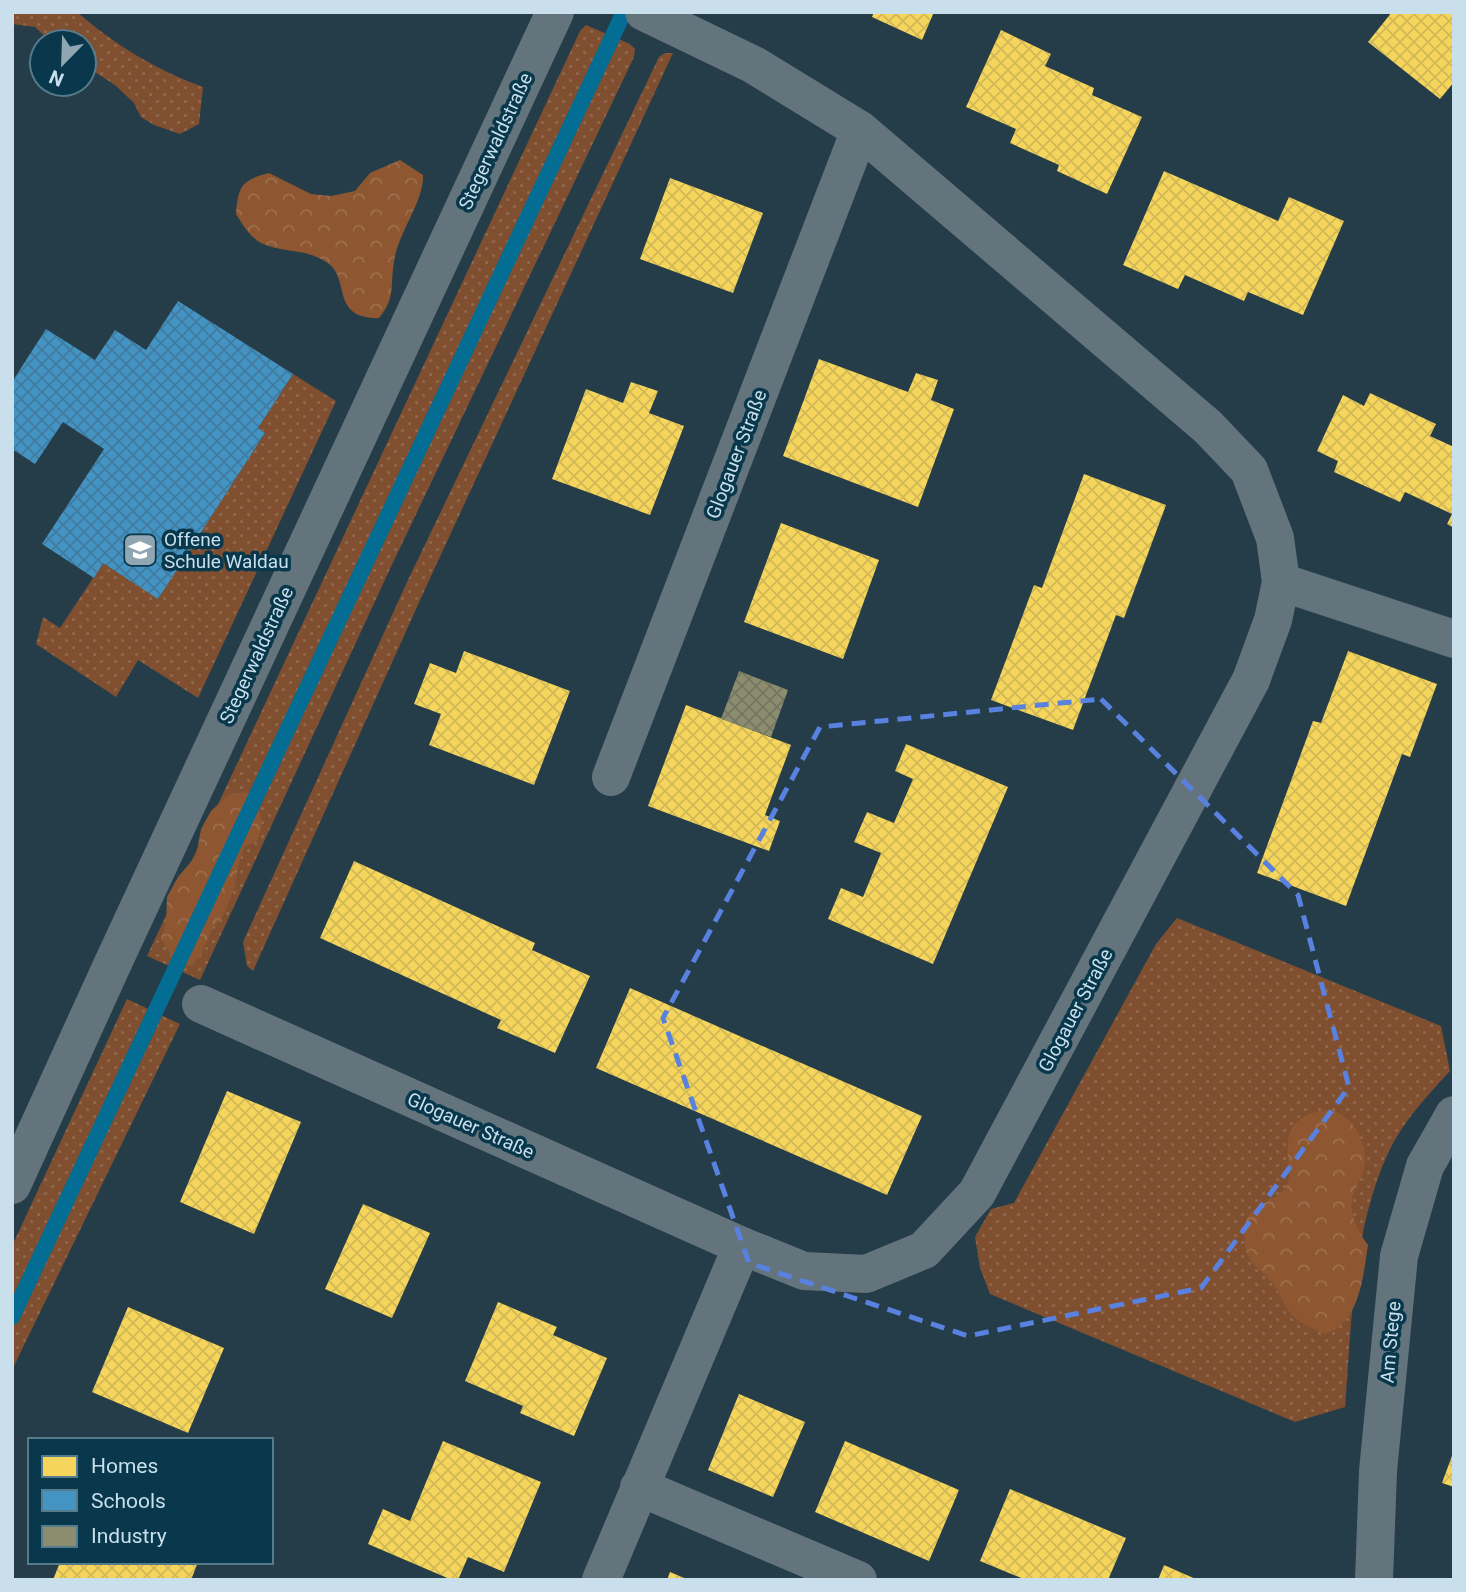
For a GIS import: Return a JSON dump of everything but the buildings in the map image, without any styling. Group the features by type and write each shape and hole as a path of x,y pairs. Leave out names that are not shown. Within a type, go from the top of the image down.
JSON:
{"street":[{"name":"Stegerwaldstraße","path":"12,1185 555,12"},
{"name":"Glogauer Straße","path":"201,1004 742,1246 804,1271 866,1274 925,1250 977,1193 1251,680 1273,620 1281,582 1275,538 1249,470 1241,461 1208,427 860,130 754,65 644,13"},
{"name":"Glogauer Straße","path":"611,777 860,130"},
{"path":"1281,582 1454,639"},
{"name":"Am Stege","path":"1374,1580 1378,1471 1399,1256 1425,1166 1454,1115"},
{"path":"601,1580 742,1246"},
{"path":"639,1487 858,1580"}],"highlighted area":[{"path":"1101,699 1298,895 1349,1087 1201,1288 968,1336 749,1263 663,1018 820,727"}],"shaded area":[{"path":"12,12 77,12 97,28 36,28 12,24"},
{"path":"586,25 630,44 635,49 634,57 389,571 200,980 147,956 580,31"},
{"path":"98,29 137,56 203,87 199,124 180,134 154,125 141,117 134,103 115,85 98,74"},
{"path":"665,53 673,53 426,587 253,971 247,966 243,942 408,580 659,57"},
{"path":"293,374 336,401 198,698 138,660 116,697 36,644 43,617 60,628 103,563 158,598 265,433 258,428"},
{"path":"1177,918 1441,1026 1450,1071 1416,1109 1395,1140 1377,1181 1368,1213 1352,1309 1345,1407 1295,1422 990,1294 980,1268 975,1237 991,1209 1014,1203 1156,944"},
{"path":"127,999 180,1024 12,1370 12,1246"}],"green space":[{"path":"400,160 423,175 422,185 396,251 390,298 379,318 364,317 348,306 339,279 329,264 312,255 261,243 250,234 236,214 240,191 253,178 269,173 311,194 331,196 355,191 370,173"},
{"path":"245,792 255,804 262,820 257,841 244,847 235,886 223,916 213,927 201,954 191,966 175,963 161,938 166,924 167,897 178,877 196,856 201,829 211,811 229,794"},
{"path":"1329,1110 1338,1113 1354,1126 1363,1144 1365,1165 1351,1206 1356,1224 1368,1245 1358,1297 1353,1309 1346,1320 1325,1334 1292,1315 1272,1283 1248,1256 1245,1231 1246,1220 1251,1213 1279,1195 1287,1185 1291,1130 1309,1114"}],"waterway":[{"path":"12,1317 624,12"}],"place":[{"name":"Offene Schule Waldau","path":"140,550"}]}
